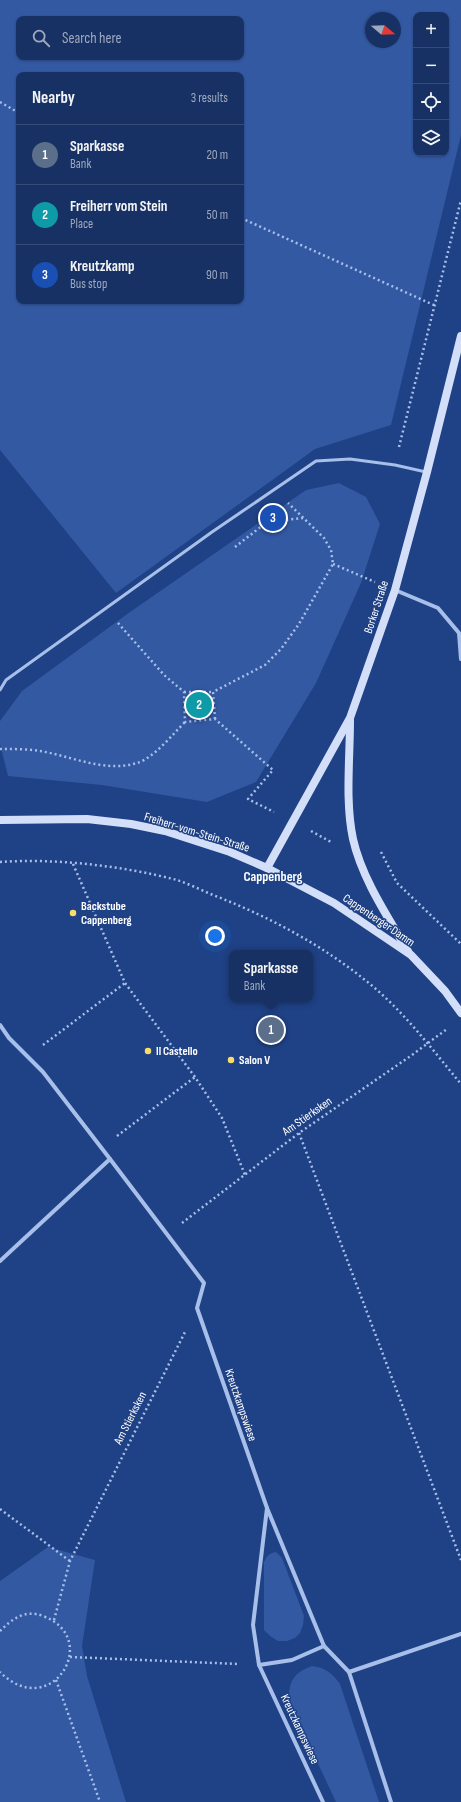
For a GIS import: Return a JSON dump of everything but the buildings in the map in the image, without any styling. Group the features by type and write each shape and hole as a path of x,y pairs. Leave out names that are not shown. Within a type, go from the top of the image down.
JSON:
{"street":[{"name":"Borker Straße","path":"267,868 291,821 350,718 395,590 427,472 461,336"},
{"path":"395,590 438,608 460,633 461,659"},
{"path":"350,718 350,815 353,839 360,861 383,908 411,955"},
{"name":"Freiherr-vom-Stein-Straße","path":"0,820 87,819 131,824 165,831 230,852 267,868"},
{"name":"Cappenberger Damm","path":"267,868 334,903 411,955 445,992 461,1013"},
{"path":"0,1025 10,1038 43,1072 102,1147 204,1283 197,1308"},
{"path":"0,1261 110,1159"},
{"name":"Kreutzkampswiese","path":"197,1308 267,1508 324,1646 349,1672 391,1802"},
{"name":"Kreutzkampswiese","path":"267,1508 253,1625 259,1665 323,1802"},
{"path":"349,1672 461,1634"},
{"path":"259,1665 292,1660 324,1646"}],"lane":[{"path":"0,690 6,680 316,461 350,459 395,465 427,472"}],"path":[{"path":"0,102 16,111"},
{"path":"395,465 436,306 461,200"},
{"path":"244,219 436,306"},
{"path":"106,609 164,675 184,692 214,692 265,665 281,649 299,624 333,564 331,550 324,538 274,490"},
{"path":"235,547 267,522 303,518"},
{"path":"333,564 395,590"},
{"path":"184,692 186,722"},
{"path":"214,692 215,719 273,770 248,799"},
{"path":"0,749 39,751 97,764 117,766 137,763 152,754 186,722 215,719"},
{"path":"353,839 373,834 397,883 461,944"},
{"path":"0,862 73,864 120,869 177,881 253,910 293,931 366,980 400,1013 461,1084"},
{"path":"73,864 125,983 195,1077 222,1118 245,1175"},
{"path":"29,1057 125,983"},
{"name":"Am Stierksken","path":"167,1234 299,1133 450,1026"},
{"path":"102,1147 195,1077"},
{"path":"299,1133 461,1560"},
{"name":"Am Stierksken","path":"54,1620 70,1561 197,1308"},
{"path":"0,1509 70,1561"},
{"path":"0,1631 10,1620 22,1614 39,1614 54,1620 64,1630 70,1645 70,1657 64,1670 56,1680 44,1686 30,1688 18,1686 8,1680 0,1672"},
{"path":"70,1657 259,1665"},
{"path":"56,1680 100,1802"}],"shaded area":[{"path":"0,0 461,0 461,135 391,425 315,449 116,593 0,450"},
{"path":"339,483 366,497 380,524 361,583 316,683 256,782 207,802 102,785 8,776 0,744 0,721 22,691 130,612 306,490"},
{"path":"48,1547 95,1560 82,1646 87,1676 126,1802 0,1802 0,1581"},
{"path":"276,1552 282,1558 304,1616 300,1633 295,1638 287,1641 278,1641 264,1630 264,1562 268,1555"},
{"path":"312,1666 321,1668 328,1672 340,1684 379,1802 336,1802 289,1702 290,1689 293,1679 300,1672"}],"place":[{"name":"Kreutzkamp","path":"273,518"},
{"name":"Freiherr vom Stein","path":"199,705"},
{"name":"Backstube Cappenberg","path":"73,913"},
{"name":"Sparkasse","path":"271,1030"},
{"name":"Il Castello","path":"148,1051"},
{"name":"Salon V","path":"231,1060"}],"district":[{"name":"Cappenberg","path":"273,876"}]}
